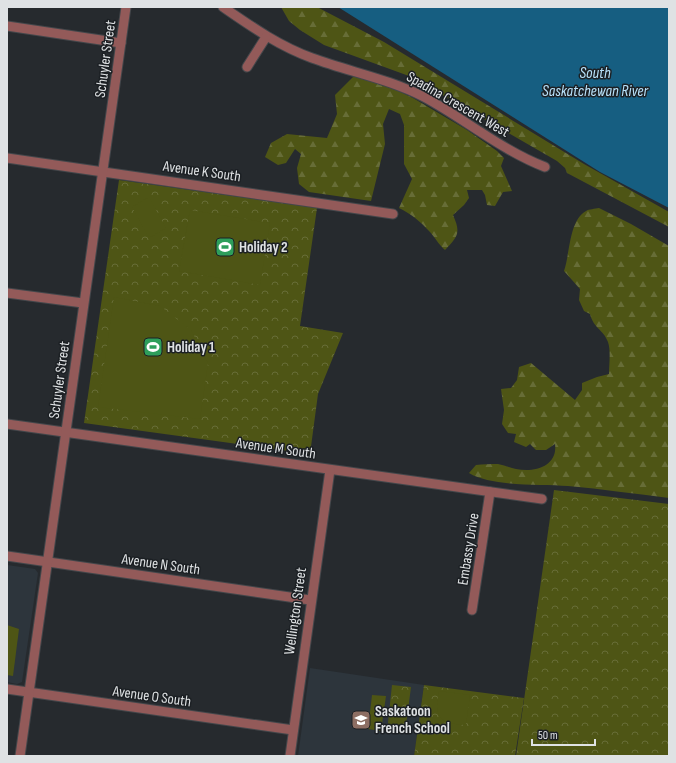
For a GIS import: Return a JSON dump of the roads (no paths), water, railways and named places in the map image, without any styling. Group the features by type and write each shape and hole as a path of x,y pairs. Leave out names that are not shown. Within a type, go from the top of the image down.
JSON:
{"street":[{"name":"Schuyler Street","path":"20,756 126,7"},
{"name":"Spadina Crescent West","path":"223,7 266,37 311,58 359,74 393,83 425,98 508,148 545,167"},
{"path":"7,26 121,43"},
{"path":"247,67 266,37"},
{"name":"Avenue K South","path":"7,158 393,214"},
{"path":"7,292 83,303"},
{"name":"Avenue M South","path":"7,424 542,499"},
{"name":"Wellington Street","path":"290,756 310,600 330,470"},
{"name":"Embassy Drive","path":"472,610 490,492"},
{"name":"Avenue N South","path":"7,556 310,600"},
{"name":"Avenue O South","path":"7,689 293,730"}],"water":[{"name":"South Saskatchewan River","path":"338,7 669,7 669,208 600,172"}],"place":[{"name":"Holiday 2","path":"225,247"},
{"name":"Holiday 1","path":"153,347"},
{"name":"Saskatoon French School","path":"361,720"}]}
